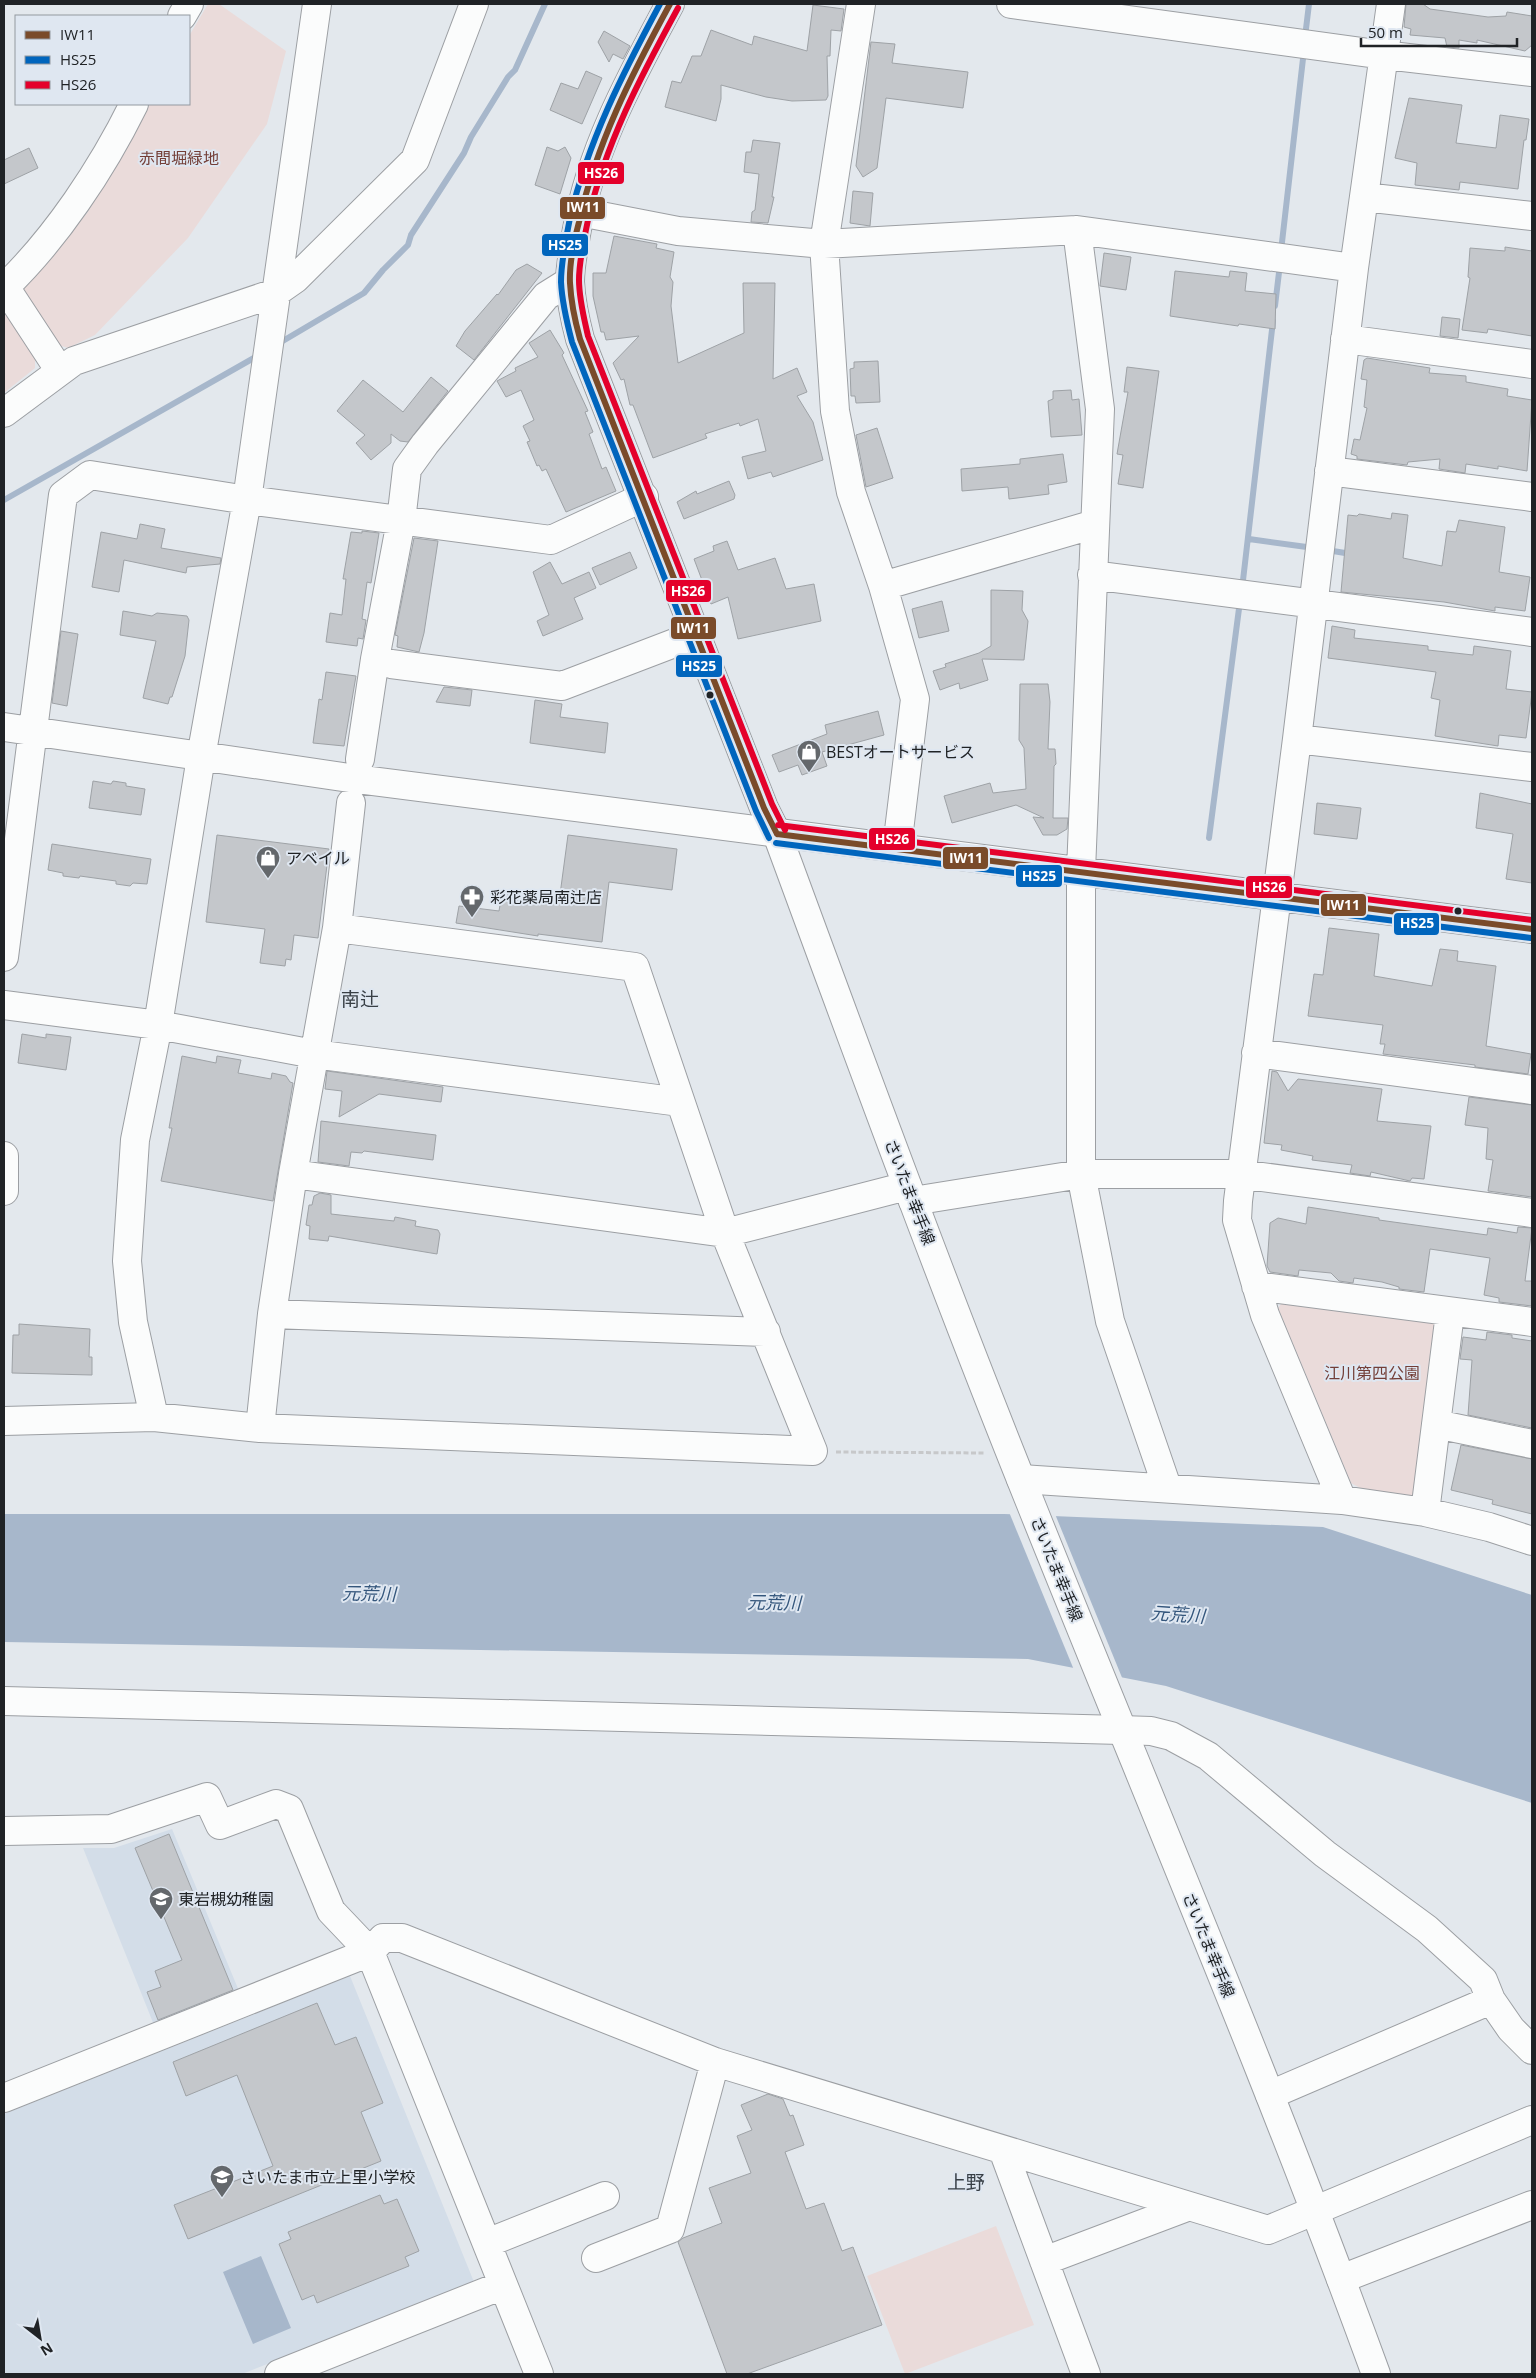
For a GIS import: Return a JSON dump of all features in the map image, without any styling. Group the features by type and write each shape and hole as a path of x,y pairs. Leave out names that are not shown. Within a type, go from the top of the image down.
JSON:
{"street":[{"path":"183,15 189,4"},
{"path":"154,1417 133,1322 127,1261 135,1140 158,1024 201,757 247,500 317,4"},
{"path":"4,413 74,361 275,293 295,279 415,160 474,4"},
{"name":"さいたま幸手線","path":"670,4 613,113 591,170 580,212 570,280 572,309 580,338 698,634 764,808 777,834 910,1193 1024,1488 1270,2095 1376,2374"},
{"path":"861,4 824,244 835,412 851,492 883,586 915,699 897,848"},
{"path":"1011,4 1384,55 1532,72"},
{"path":"1342,1500 1265,1315 1237,1220 1240,1174 1297,739 1345,339 1391,4"},
{"path":"60,371 4,288 67,214 117,139 134,105"},
{"path":"1364,197 1532,216"},
{"path":"580,212 678,231 824,244 1077,230 1354,268"},
{"path":"1077,230 1100,409 1081,871 1081,1174 1110,1321 1167,1487"},
{"path":"360,759 375,660 401,521 407,469 425,444 546,296 570,280"},
{"path":"1345,339 1532,364"},
{"path":"1329,472 1532,498"},
{"path":"4,957 10,854 33,730 62,495 90,475 247,500 551,540 644,498"},
{"path":"883,586 1094,524"},
{"path":"1092,575 1532,632"},
{"path":"375,660 391,664 562,686 698,634"},
{"path":"4,727 201,757 777,834 1532,929"},
{"path":"1297,739 1532,767"},
{"path":"260,1428 272,1314 293,1174 337,928 351,803"},
{"path":"4,1421 154,1417 260,1428 813,1451 725,1233 635,967 337,928"},
{"path":"4,1005 158,1024 314,1054 680,1102"},
{"path":"1256,1053 1532,1090"},
{"path":"293,1174 725,1233 910,1193 1081,1174 1240,1174 1532,1212"},
{"path":"1256,1286 1450,1313 1532,1322"},
{"path":"1425,1512 1450,1313"},
{"path":"272,1314 766,1332"},
{"path":"1436,1424 1532,1444"},
{"path":"1024,1488 1167,1487 1342,1500 1425,1512 1489,1527 1532,1541"},
{"path":"4,1701 1119,1724 1151,1731 1171,1736 1208,1756 1325,1854 1427,1929 1484,1980 1491,2000 1511,2029 1532,2050"},
{"path":"4,1831 111,1829 206,1797 220,1825 276,1804 289,1809 331,1911 370,1952 539,2374"},
{"path":"4,2098 370,1952 383,1938 402,1938 715,2062 1187,2207 1268,2230 1532,2120"},
{"path":"1270,2095 1491,2000"},
{"path":"596,2258 670,2229 715,2062"},
{"path":"1003,2150 1086,2374"},
{"path":"487,2243 605,2196"},
{"path":"1341,2279 1532,2205"},
{"path":"1044,2261 1187,2207"},
{"path":"278,2374 503,2285"}],"path":[{"path":"813,1451 1011,1454"}],"shaded area":[{"name":"東岩槻幼稚園","path":"172,1829 239,1991 154,2025 83,1848 114,1848"},
{"name":"さいたま市立上里小学校","path":"350,1976 474,2282 242,2374 4,2374 4,2114"}],"green space":[{"name":"赤間堀緑地","path":"208,4 219,4 286,51 267,124 188,238 95,335 68,348 55,344 21,289 87,213 149,105 190,105 190,34"},
{"path":"4,305 35,357 35,368 4,393"},
{"name":"江川第四公園","path":"1284,1300 1428,1318 1439,1329 1417,1496 1362,1489 1351,1483 1278,1308"},
{"path":"996,2226 1034,2325 905,2374 867,2276"}],"water":[{"name":"元荒川","path":"4,1514 1004,1514 1323,1527 1532,1595 1532,1803 1166,1686 1028,1659 4,1642"},
{"path":"261,2256 291,2328 253,2344 223,2272"}],"pier":[{"path":"1009,1512 1055,1514 1123,1680 1074,1670"}],"building":[{"path":"1406,4 1423,4 1430,9 1488,17 1506,16 1507,12 1532,16 1532,45 1525,51 1477,40 1477,43 1459,40 1459,48 1447,47 1445,38 1410,35 1411,29 1404,27"},
{"path":"813,5 844,9 841,31 831,30 830,56 827,56 828,96 826,100 792,101 766,97 721,85 721,99 716,121 665,107 672,81 681,83 692,56 701,56 711,30 752,45 754,36 807,51"},
{"path":"604,31 630,46 623,59 613,54 609,62 598,42"},
{"path":"871,42 895,44 892,63 968,72 963,108 886,98 877,168 863,177 856,166"},
{"path":"586,71 602,78 582,124 550,110 561,83 578,89"},
{"path":"1409,98 1462,105 1456,143 1496,148 1500,115 1529,119 1526,140 1524,140 1518,189 1460,182 1459,190 1415,185 1417,163 1395,158"},
{"path":"753,140 780,143 772,197 774,197 768,223 751,222 752,212 755,210 759,174 744,172 746,152 751,152"},
{"path":"547,147 558,151 565,147 571,158 560,194 535,185"},
{"path":"29,148 38,168 4,184 4,160"},
{"path":"853,191 873,193 870,226 850,223"},
{"path":"614,236 657,244 656,248 674,252 670,277 673,282 671,306 678,363 744,333 743,283 775,283 773,379 797,368 807,392 797,396 813,422 823,460 773,477 771,472 748,479 742,457 766,451 758,419 740,426 739,423 705,434 707,438 653,458 633,405 630,405 624,379 621,380 613,363 639,336 606,340 604,332 601,332 593,296 593,273 606,273"},
{"path":"1505,247 1532,251 1532,336 1488,329 1487,333 1462,330 1470,278 1468,277 1470,248 1505,251"},
{"path":"1104,253 1131,257 1126,290 1100,286"},
{"path":"527,264 542,273 474,360 456,346 465,331 498,295 516,270"},
{"path":"1175,271 1229,277 1230,271 1247,273 1245,291 1276,294 1275,329 1239,324 1238,326 1170,316"},
{"path":"1442,317 1460,319 1458,338 1440,336"},
{"path":"550,330 564,353 562,355 588,411 585,412 593,432 589,434 602,469 606,467 616,491 566,512 546,469 542,471 539,465 537,466 527,442 530,441 523,426 534,420 521,390 506,397 497,381 516,371 515,368 538,357 529,343"},
{"path":"1367,358 1430,368 1429,373 1466,376 1466,382 1508,389 1507,396 1532,400 1527,471 1498,466 1498,469 1466,464 1465,473 1439,469 1440,459 1408,462 1407,465 1357,459 1357,456 1351,454 1354,439 1360,440 1367,408 1364,407 1367,380 1361,379 1364,360"},
{"path":"878,361 880,402 856,403 855,396 851,396 850,369 854,368 854,362"},
{"path":"1127,367 1159,371 1143,488 1118,484 1123,455 1117,454 1128,392 1124,392"},
{"path":"431,377 448,391 408,442 400,441 391,434 391,443 371,460 356,443 365,435 337,411 363,380 403,412"},
{"path":"1071,390 1072,400 1079,399 1082,435 1051,437 1048,401 1053,399 1053,391"},
{"path":"877,428 893,478 866,487 856,435"},
{"path":"1063,454 1067,482 1048,485 1049,494 1009,499 1008,487 962,491 961,469 1020,464 1020,459"},
{"path":"729,481 735,495 734,499 684,519 677,502 696,491 697,494"},
{"path":"1392,513 1408,515 1403,558 1442,566 1447,531 1456,532 1459,520 1505,527 1499,572 1530,577 1525,611 1495,607 1495,611 1444,602 1341,592 1348,515 1357,516 1359,514 1391,519"},
{"path":"140,524 165,529 161,548 221,558 220,564 187,567 186,573 124,560 119,592 92,587 101,532 137,539"},
{"path":"362,531 379,533 371,583 367,582 362,619 366,620 363,639 358,638 357,646 326,642 330,613 342,615 346,579 343,579 351,532 362,533"},
{"path":"414,538 438,541 424,633 419,652 397,647 398,636 395,635"},
{"path":"727,541 738,570 775,558 786,589 814,584 821,621 738,639 728,597 711,604 694,559 714,551 713,546"},
{"path":"630,552 637,568 600,585 592,568"},
{"path":"550,562 562,584 589,572 596,588 574,598 583,619 543,636 537,621 549,615 533,572"},
{"path":"991,590 1023,591 1022,610 1028,621 1024,660 982,659 988,680 960,689 959,683 940,690 933,671 946,667 945,664 979,653 991,646"},
{"path":"942,601 949,631 919,638 912,609"},
{"path":"123,611 152,616 157,613 187,616 189,620 185,656 168,704 143,698 156,641 120,635"},
{"path":"1332,626 1355,630 1354,638 1428,646 1428,650 1473,655 1474,646 1511,651 1506,689 1532,692 1526,738 1499,735 1498,746 1435,736 1440,700 1431,698 1436,672 1328,658"},
{"path":"61,631 78,634 67,706 52,703"},
{"path":"326,672 356,676 344,746 313,743 319,699 322,700"},
{"path":"1020,684 1048,684 1050,702 1048,749 1055,749 1056,764 1054,766 1053,818 1068,818 1067,829 1057,835 1043,835 1033,817 1044,818 1016,805 952,823 944,796 990,783 993,793 1026,789 1024,748 1019,740"},
{"path":"444,687 472,690 470,706 436,702"},
{"path":"535,700 562,704 560,717 608,723 605,753 530,743"},
{"path":"878,711 884,735 822,752 827,766 802,775 798,765 779,772 772,755 827,734 825,725"},
{"path":"93,781 111,784 113,781 126,783 126,786 145,789 141,815 89,808"},
{"path":"1480,793 1532,804 1532,883 1506,879 1513,834 1476,828"},
{"path":"1317,803 1361,808 1357,839 1314,834"},
{"path":"217,835 329,849 318,938 294,935 291,960 286,959 285,966 260,963 265,929 206,922"},
{"path":"568,835 677,849 672,890 609,882 602,942 538,934 538,936 456,923 459,906 499,911 502,893 559,902"},
{"path":"52,844 151,859 147,884 133,883 130,886 116,884 116,881 80,876 79,878 63,876 63,873 48,870"},
{"path":"1329,928 1379,934 1374,976 1432,986 1440,949 1458,951 1457,961 1496,966 1486,1046 1531,1054 1528,1074 1475,1067 1475,1065 1383,1054 1385,1044 1380,1044 1383,1025 1308,1016 1314,974 1323,975"},
{"path":"22,1034 46,1038 46,1034 71,1037 66,1070 18,1063"},
{"path":"182,1056 216,1063 217,1056 241,1060 238,1073 271,1079 272,1073 286,1076 293,1083 273,1201 161,1181 172,1128 169,1128"},
{"path":"327,1071 443,1087 441,1102 379,1094 339,1117 342,1091 325,1089"},
{"path":"1272,1071 1277,1072 1288,1091 1298,1079 1382,1089 1377,1121 1431,1126 1424,1179 1412,1178 1410,1181 1371,1172 1370,1176 1350,1173 1352,1165 1312,1160 1313,1156 1281,1150 1282,1145 1264,1143"},
{"path":"1469,1097 1532,1105 1532,1197 1488,1191 1493,1160 1486,1159 1488,1128 1465,1125"},
{"path":"321,1121 436,1135 433,1160 364,1151 362,1153 351,1152 349,1166 318,1162"},
{"path":"320,1193 331,1195 331,1214 394,1221 395,1217 416,1221 415,1226 438,1230 440,1234 437,1254 329,1236 328,1241 309,1239 310,1226 306,1225 309,1205 312,1205 314,1196"},
{"path":"1308,1207 1379,1218 1379,1220 1487,1235 1488,1228 1517,1233 1518,1227 1532,1228 1525,1281 1532,1281 1532,1306 1499,1302 1499,1298 1484,1295 1490,1258 1430,1249 1424,1292 1399,1289 1399,1287 1382,1282 1354,1278 1353,1283 1339,1281 1331,1273 1299,1270 1298,1276 1270,1272 1267,1266 1270,1223 1278,1218 1306,1224"},
{"path":"19,1324 90,1329 89,1357 92,1357 92,1375 12,1373 13,1335 19,1335"},
{"path":"1487,1332 1512,1335 1512,1338 1532,1341 1532,1428 1468,1415 1472,1360 1460,1359 1463,1337 1486,1340"},
{"path":"1461,1445 1532,1459 1532,1514 1492,1504 1493,1500 1451,1490"},
{"path":"169,1834 233,1990 158,2020 147,1992 161,1987 155,1971 182,1960 135,1848"},
{"path":"317,2003 335,2045 356,2037 383,2103 361,2112 381,2161 188,2239 174,2205 273,2166 237,2075 186,2096 173,2062"},
{"path":"768,2094 783,2099 790,2116 793,2115 804,2145 785,2152 806,2209 824,2203 842,2251 853,2247 882,2325 747,2374 727,2374 678,2242 683,2238 722,2223 709,2188 751,2173 737,2136 752,2130 741,2105"},
{"path":"380,2195 384,2204 397,2199 419,2251 405,2257 409,2266 317,2303 314,2295 302,2300 279,2244 291,2239 288,2232"}],"waterway":[{"path":"276,345 364,293 383,270 408,245 411,235 464,153 471,137 508,77 515,70 545,4"},
{"path":"1305,37 1309,4"},
{"path":"1281,251 1304,50"},
{"path":"1275,306 1280,264"},
{"path":"1242,589 1273,321"},
{"path":"4,500 259,355"},
{"path":"1249,539 1314,548"},
{"path":"1327,550 1351,554"},
{"path":"1209,838 1240,601"}],"transit line":[{"name":"HS25","path":"660,4 620,82 586,162 565,242 561,274 562,297 572,342 756,811 769,838"},
{"name":"IW11","path":"670,4 629,83 595,165 586,193 572,252 570,268 571,297 580,339 764,808 777,834"},
{"name":"HS26","path":"678,8 638,85 604,164 583,242 579,272 580,294 588,336 772,804 785,830"},
{"name":"HS26","path":"778,825 1532,920"},
{"name":"IW11","path":"777,834 1532,929"},
{"name":"HS25","path":"776,843 1531,938"}],"place":[{"name":"BESTオートサービス","path":"809,773"},
{"name":"アベイル","path":"268,879"},
{"name":"彩花薬局南辻店","path":"472,918"},
{"name":"東岩槻幼稚園","path":"161,1920"},
{"name":"さいたま市立上里小学校","path":"222,2198"}],"district":[{"name":"南辻","path":"360,999"},
{"name":"上野","path":"966,2182"}]}
